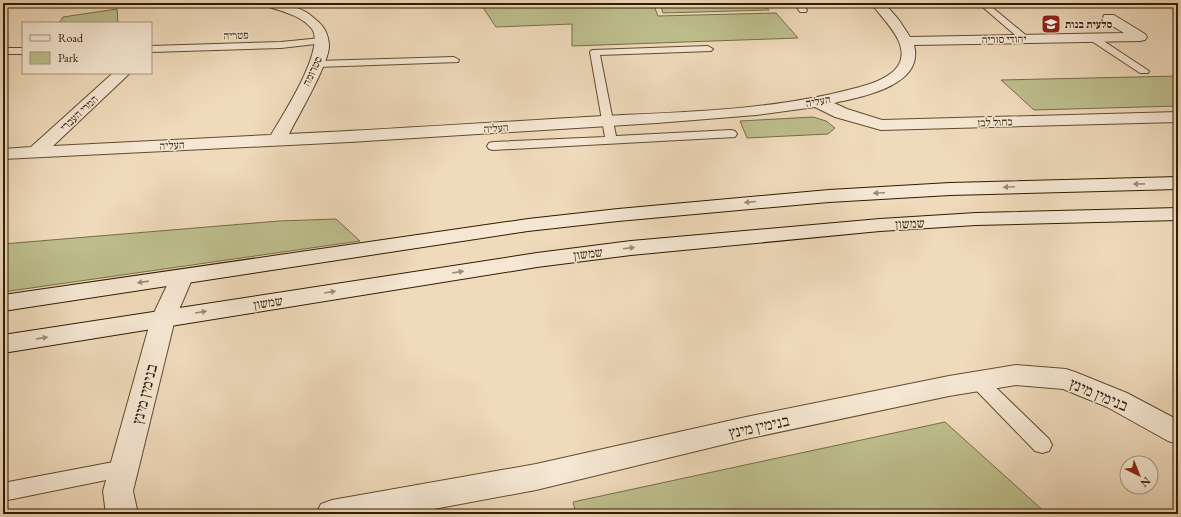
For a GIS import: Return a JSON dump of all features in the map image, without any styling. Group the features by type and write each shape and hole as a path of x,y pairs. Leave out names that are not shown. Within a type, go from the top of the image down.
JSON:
{"street":[{"name":"סטרומה","path":"270,3 305,16 319,29 322,41 317,64 277,140"},
{"name":"העליה","path":"3,154 409,134 729,112 816,101 853,94 874,88 890,80 901,71 908,61 908,47 900,31 877,3"},
{"name":"יהודי סוריה","path":"905,41 1140,37 1109,18"},
{"name":"המרי העברי","path":"36,152 121,74"},
{"name":"כחול לבן","path":"816,101 841,113 882,125 1178,117"},
{"path":"3,303 528,225 708,206 829,196 950,189 1178,183"},
{"name":"שמשון","path":"3,344 537,260 701,240 850,227 968,220 1178,214"},
{"name":"בנימין מינץ","path":"122,514 118,491 163,319 182,277"},
{"name":"בנימין מינץ","path":"332,514 536,477 746,428 949,386 1016,375 1066,379 1117,400 1178,433"}],"lane":[{"path":"982,3 1025,39"},
{"path":"1093,38 1144,71"},
{"name":"פטריה","path":"152,49 281,45 322,41"},
{"path":"611,139 595,52 708,49"},
{"path":"3,52 22,51"},
{"path":"317,64 454,60"},
{"path":"493,146 732,134"},
{"path":"978,381 1042,445"},
{"path":"3,492 124,469"}],"green space":[{"path":"480,3 653,3 658,16 776,13 798,38 572,46 572,24 496,27"},
{"path":"660,3 763,3 769,10 663,13"},
{"path":"117,9 118,22 60,22 63,17"},
{"path":"1178,76 1178,106 1034,110 1001,80"},
{"path":"813,117 826,121 835,128 828,134 747,138 740,121"},
{"path":"336,219 360,241 3,292 3,244 279,221"},
{"path":"945,422 1047,514 576,514 573,502"}],"place":[{"name":"סלעית בנות","path":"1051,24"}]}
